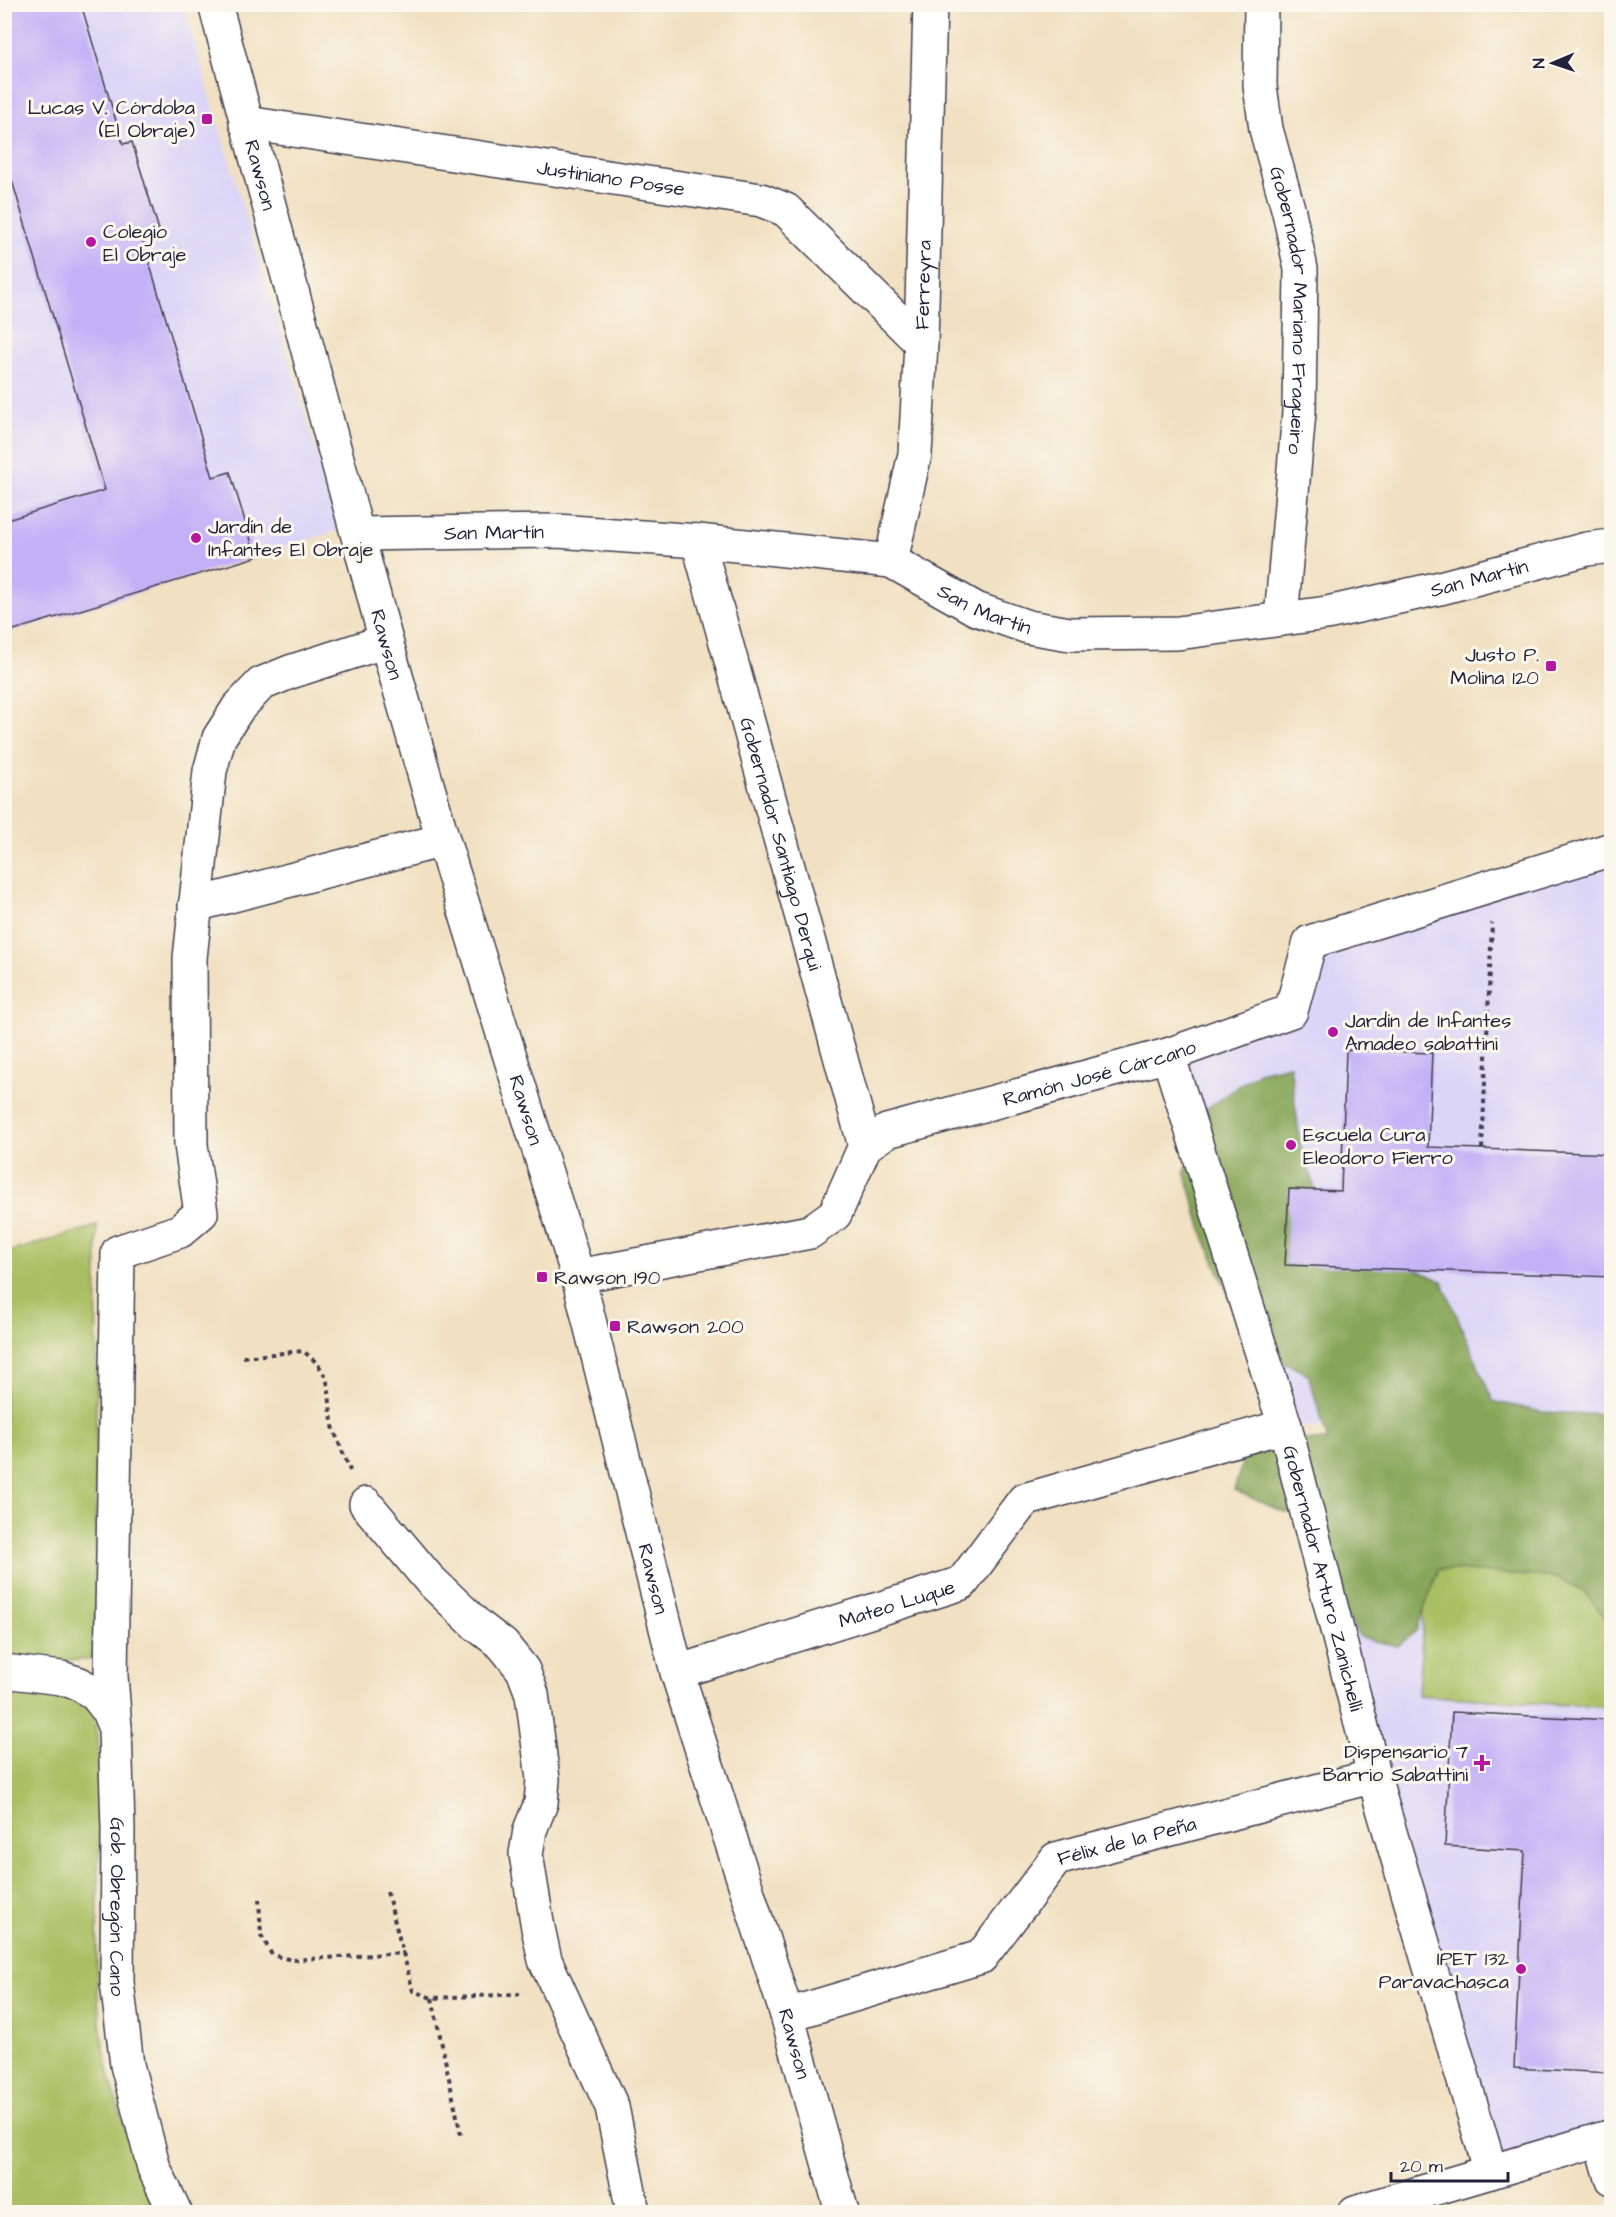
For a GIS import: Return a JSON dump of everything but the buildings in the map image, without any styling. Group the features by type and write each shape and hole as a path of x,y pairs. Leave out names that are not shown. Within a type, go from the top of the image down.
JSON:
{"street":[{"name":"Rawson","path":"215,4 386,641 443,840 578,1275 677,1672 787,2015 842,2212"},
{"name":"Ferreyra","path":"891,561 915,454 921,343 930,4"},
{"name":"Gobernador Mariano Fragueiro","path":"1261,4 1260,86 1266,129 1290,212 1300,269 1299,412 1281,619"},
{"name":"Justiniano Posse","path":"246,123 761,200 786,210 921,343"},
{"name":"San Martín","path":"359,534 557,531 891,561 976,609 1028,627 1070,634 1178,633 1327,613 1440,588 1587,549 1611,546"},
{"name":"Gobernador Santiago Derqui","path":"698,542 865,1146"},
{"path":"115,1728 111,1676 118,1252 180,1231 201,1213 191,1145 190,958 210,771 219,738 238,708 261,684 386,641"},
{"path":"195,905 443,840"},
{"name":"Ramón José Cárcano","path":"865,1146 887,1131 1168,1055 1292,1011 1310,942 1611,849"},
{"name":"Gobernador Arturo Zanichelli","path":"1168,1055 1285,1426 1374,1776 1491,2172"},
{"path":"578,1275 810,1232 835,1214 865,1146"},
{"name":"Mateo Luque","path":"677,1672 962,1583 1024,1500 1285,1426"},
{"path":"366,1504 429,1579 477,1625 503,1645 523,1670 532,1694 543,1779 541,1803 530,1830 526,1854 545,1960 612,2107 633,2212"},
{"name":"Gob. Obregón Cano","path":"4,1671 61,1678 80,1684 96,1695 107,1709 115,1728 118,1829 117,1982 127,2066 154,2168 175,2212"},
{"path":"61,1678 111,1676"},
{"name":"Félix de la Peña","path":"787,2015 981,1957 1056,1859 1374,1776"},
{"path":"1355,2212 1606,2138 1611,2178"}],"path":[{"path":"1482,1149 1494,887"},
{"path":"243,1357 303,1351 320,1364 329,1386 333,1427 366,1504"},
{"path":"387,1892 414,1990 432,1998 560,1992"},
{"path":"259,1899 261,1935 272,1955 292,1960 404,1953"},
{"path":"432,1998 461,2135"}],"shaded area":[{"path":"5,5 183,5 340,530 5,633"},
{"name":"Escuela Cura Eleodoro Fierro","path":"1611,849 1611,1441 1285,1426 1168,1055 1291,1011 1310,942"},
{"name":"IPET 132 Paravachasca","path":"1313,1537 1611,1563 1611,2136 1491,2172"}],"green space":[{"path":"1290,1065 1301,1148 1327,1225 1378,1253 1442,1281 1493,1401 1542,1412 1611,1415 1611,1624 1584,1592 1558,1578 1439,1569 1416,1631 1398,1646 1361,1638 1344,1612 1322,1519 1281,1511 1234,1490 1247,1447 1301,1440 1328,1441 1308,1374 1250,1347 1203,1234 1185,1172 1207,1108 1259,1072"},
{"path":"97,1226 95,1650 93,1657 85,1660 25,1661 5,1654 5,1253"},
{"path":"1428,1551 1611,1563 1611,1708 1418,1695"},
{"path":"4,1685 65,1694 92,1712 97,1733 101,1797 97,1964 102,2038 121,2115 159,2212 5,2212"}],"place":[{"name":"Lucas V. Córdoba (El Obraje)","path":"207,119"},
{"name":"Colegio El Obraje","path":"91,242"},
{"name":"Jardín de Infantes El Obraje","path":"196,538"},
{"name":"Justo P. Molina 120","path":"1551,666"},
{"name":"Jardín de Infantes Amadeo sabattini","path":"1333,1032"},
{"name":"Escuela Cura Eleodoro Fierro","path":"1291,1145"},
{"name":"Rawson 190","path":"542,1277"},
{"name":"Rawson 200","path":"615,1326"},
{"name":"Dispensario 7 Barrio Sabattini","path":"1482,1763"},
{"name":"IPET 132 Paravachasca","path":"1521,1969"}]}
